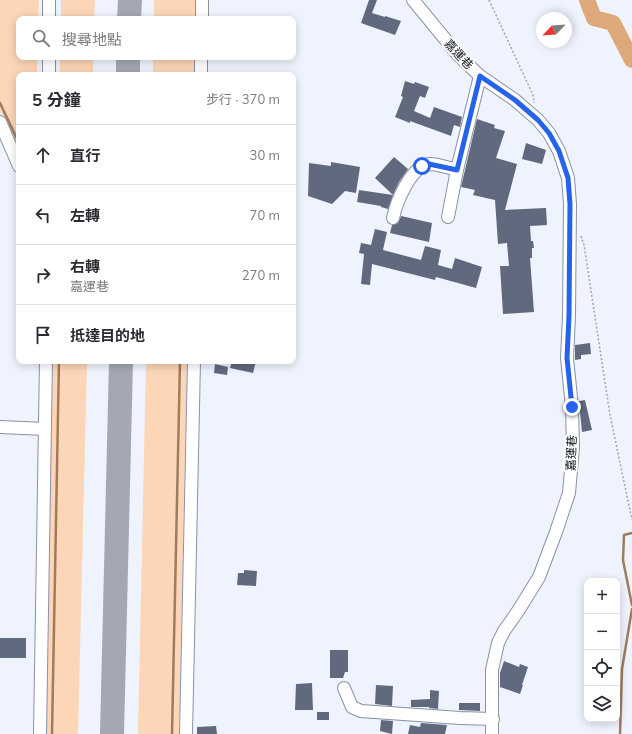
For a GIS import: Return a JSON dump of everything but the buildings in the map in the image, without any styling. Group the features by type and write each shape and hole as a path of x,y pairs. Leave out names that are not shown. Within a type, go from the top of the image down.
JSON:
{"street":[{"path":"49,0 49,16"},
{"path":"202,0 202,16"},
{"name":"嘉運巷","path":"413,0 459,56 480,76 515,100 538,120 549,133 559,151 568,178 570,204 567,358 572,407 573,447 569,493 539,576 498,643 492,670 492,734"},
{"path":"49,60 49,72"},
{"path":"201,60 201,72"},
{"path":"448,217 457,170 480,76"},
{"path":"0,122 16,159"},
{"path":"393,218 402,192 411,176 422,166 429,164 457,170"},
{"path":"40,734 46,364"},
{"path":"186,734 194,364"},
{"path":"0,428 45,430"},
{"path":"344,688 352,707 361,711 460,718 493,718"}],"path":[{"path":"489,0 532,95 538,120"},
{"path":"579,232 584,245 610,415 632,520"}],"shaded area":[{"path":"0,0 39,0 38,16 16,16 16,60 37,60 37,72 16,72 16,144 0,111"},
{"path":"61,0 95,0 94,16 61,16"},
{"path":"154,0 195,0 195,16 154,16"},
{"path":"60,60 93,60 93,72 60,72"},
{"path":"153,60 194,60 194,72 153,72"},
{"path":"53,364 87,364 78,734 45,734"},
{"path":"146,364 187,364 179,734 138,734"}],"waterway":[{"path":"587,0 594,18 613,23 632,60"},
{"path":"0,103 16,137"},
{"path":"52,734 59,364"},
{"path":"172,734 180,364"},
{"path":"632,533 624,535 623,560 632,605"},
{"path":"620,734 622,669 632,609"}],"taxiway":[{"path":"129,16 130,0"},
{"path":"128,60 128,72"},
{"path":"112,734 121,364"}],"route":[{"path":"422,166 429,164 457,170 480,76 515,100 538,120 549,133 559,151 568,178 570,204 567,358 572,407"}]}
